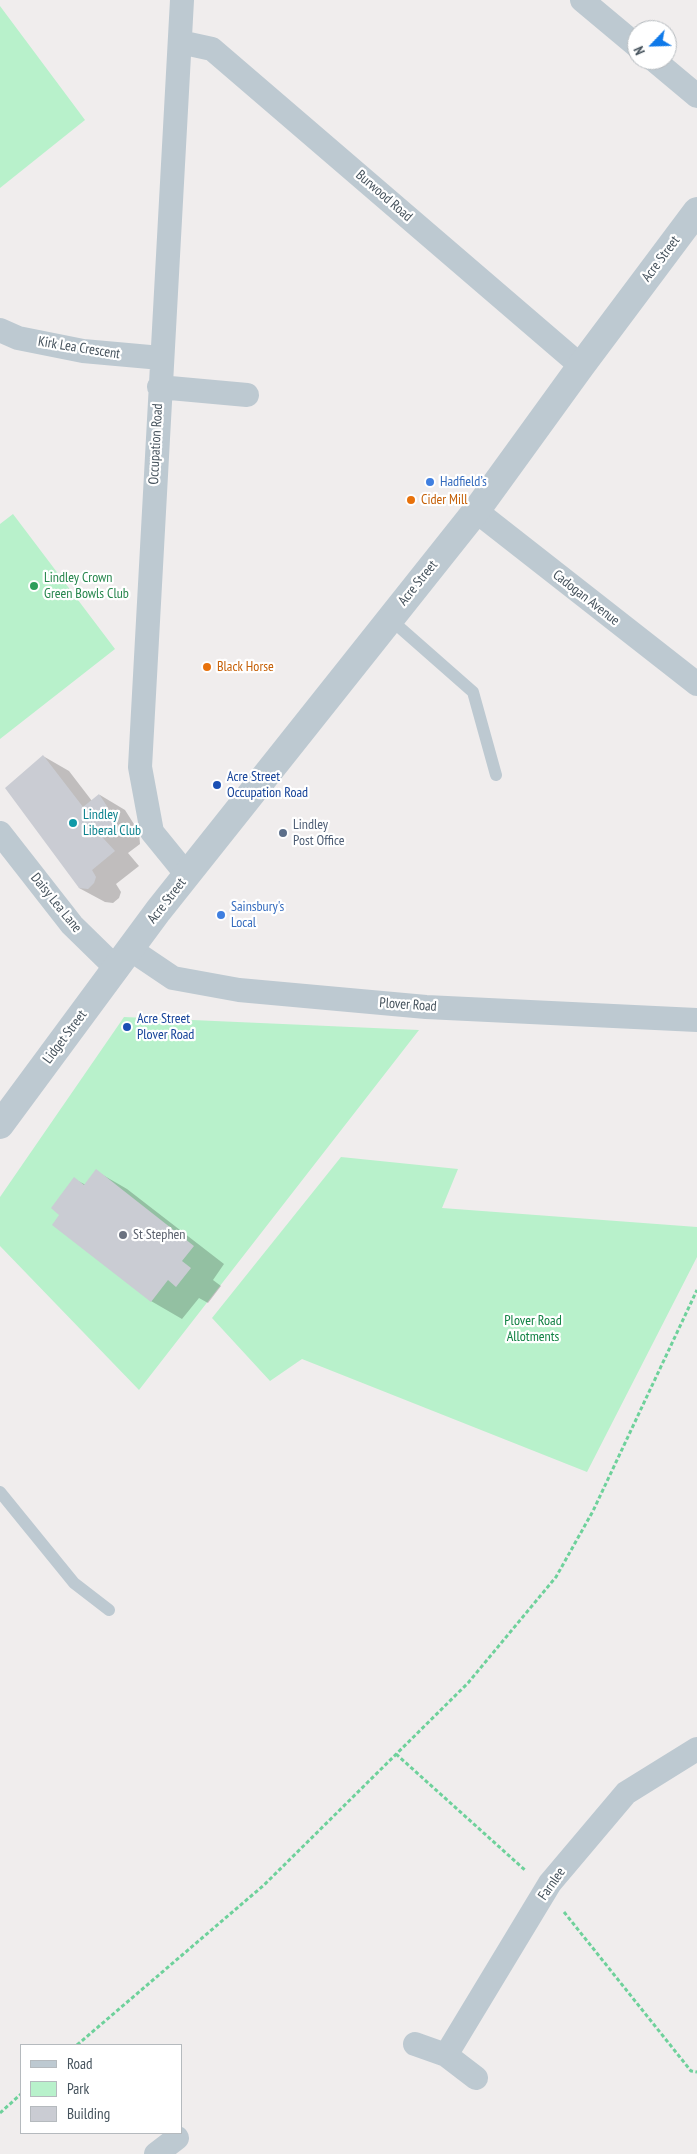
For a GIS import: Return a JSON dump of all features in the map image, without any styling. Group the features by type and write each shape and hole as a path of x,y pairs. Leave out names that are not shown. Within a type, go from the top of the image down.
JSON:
{"street":[{"name":"Occupation Road","path":"182,0 159,387 140,767 152,832 187,875"},
{"path":"582,0 627,38"},
{"name":"Burwood Road","path":"180,42 212,49 581,366"},
{"path":"666,70 697,96"},
{"name":"Acre Street","path":"123,959 187,875 476,511 697,211"},
{"name":"Kirk Lea Crescent","path":"0,330 18,338 83,351 161,358"},
{"path":"159,387 247,395"},
{"name":"Cadogan Avenue","path":"476,511 697,684"},
{"name":"Daisy Lea Lane","path":"0,832 72,925 123,959"},
{"name":"Plover Road","path":"123,959 173,978 239,990 426,1007 697,1020"},
{"name":"Lidget Street","path":"0,1125 123,959"},
{"name":"Farnlee","path":"446,2055 546,1890 626,1793 697,1749"},
{"path":"415,2044 446,2055 476,2078"},
{"path":"156,2154 177,2138"}],"lane":[{"path":"390,619 473,692 496,775"},
{"path":"0,1492 74,1584 109,1610"}],"path":[{"path":"79,2044 264,1885 468,1683 556,1577 593,1511 697,1290"},
{"path":"396,1754 546,1890 691,2071 697,2072"},
{"path":"0,2113 20,2095"}],"green space":[{"path":"0,6 85,120 0,188"},
{"name":"Lindley Crown Green Bowls Club","path":"13,514 115,649 0,739 0,524"},
{"path":"124,1017 419,1030 139,1390 0,1246 0,1197"},
{"name":"Plover Road Allotments","path":"341,1157 458,1169 442,1208 697,1227 697,1257 587,1472 302,1359 270,1381 212,1318"}],"building":[{"name":"Lindley Liberal Club","path":"43,755 83,807 99,794 114,817 116,830 103,838 115,851 92,870 96,877 94,883 88,889 79,888 5,788"},
{"name":"St Stephen","path":"96,1169 194,1246 182,1261 191,1268 176,1287 168,1280 151,1302 52,1225 59,1215 51,1208 74,1177 84,1185"}],"place":[{"name":"Hadfield’s","path":"430,482"},
{"name":"Cider Mill","path":"411,500"},
{"name":"Lindley Crown Green Bowls Club","path":"34,586"},
{"name":"Black Horse","path":"207,667"},
{"name":"Acre Street Occupation Road","path":"217,785"},
{"name":"Lindley Liberal Club","path":"73,823"},
{"name":"Lindley Post Office","path":"283,833"},
{"name":"Sainsbury's Local","path":"221,915"},
{"name":"Acre Street Plover Road","path":"127,1027"},
{"name":"St Stephen","path":"123,1235"}]}
